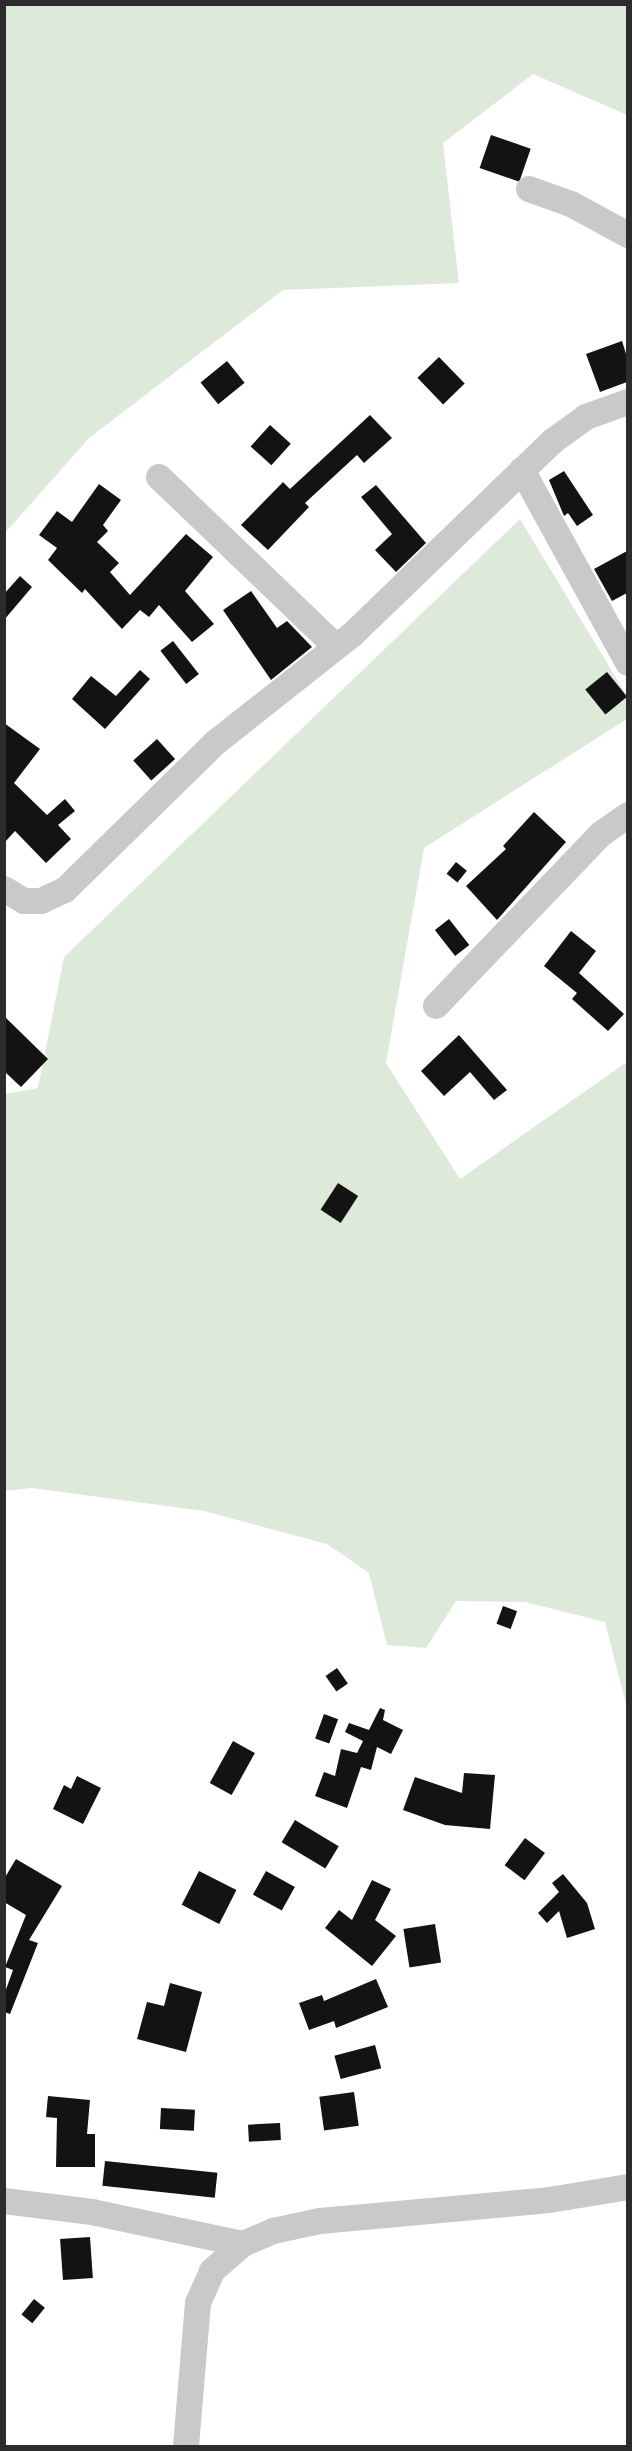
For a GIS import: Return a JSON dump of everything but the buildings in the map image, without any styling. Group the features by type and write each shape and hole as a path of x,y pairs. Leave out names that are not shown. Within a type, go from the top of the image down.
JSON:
{"street":[{"path":"529,189 571,204 627,235"},
{"path":"4,889 24,901 41,901 65,890 214,742 336,647 522,470 586,417 627,402"},
{"path":"522,470 627,663"},
{"path":"159,477 336,647"},
{"path":"436,1006 601,834 627,815"},
{"path":"186,2446 198,2303 212,2271 243,2244 273,2231 320,2221 549,2200 627,2187"},
{"path":"4,2201 102,2213 243,2244"}],"green space":[{"path":"5,4 627,5 627,115 533,74 443,143 459,283 283,290 89,438 5,533"},
{"path":"520,519 627,696 627,719 424,848 386,1063 460,1179 627,1062 627,1708 605,1622 525,1602 456,1601 426,1648 387,1645 369,1573 327,1544 204,1511 32,1488 5,1491 5,1094 38,1088 64,957"}]}
